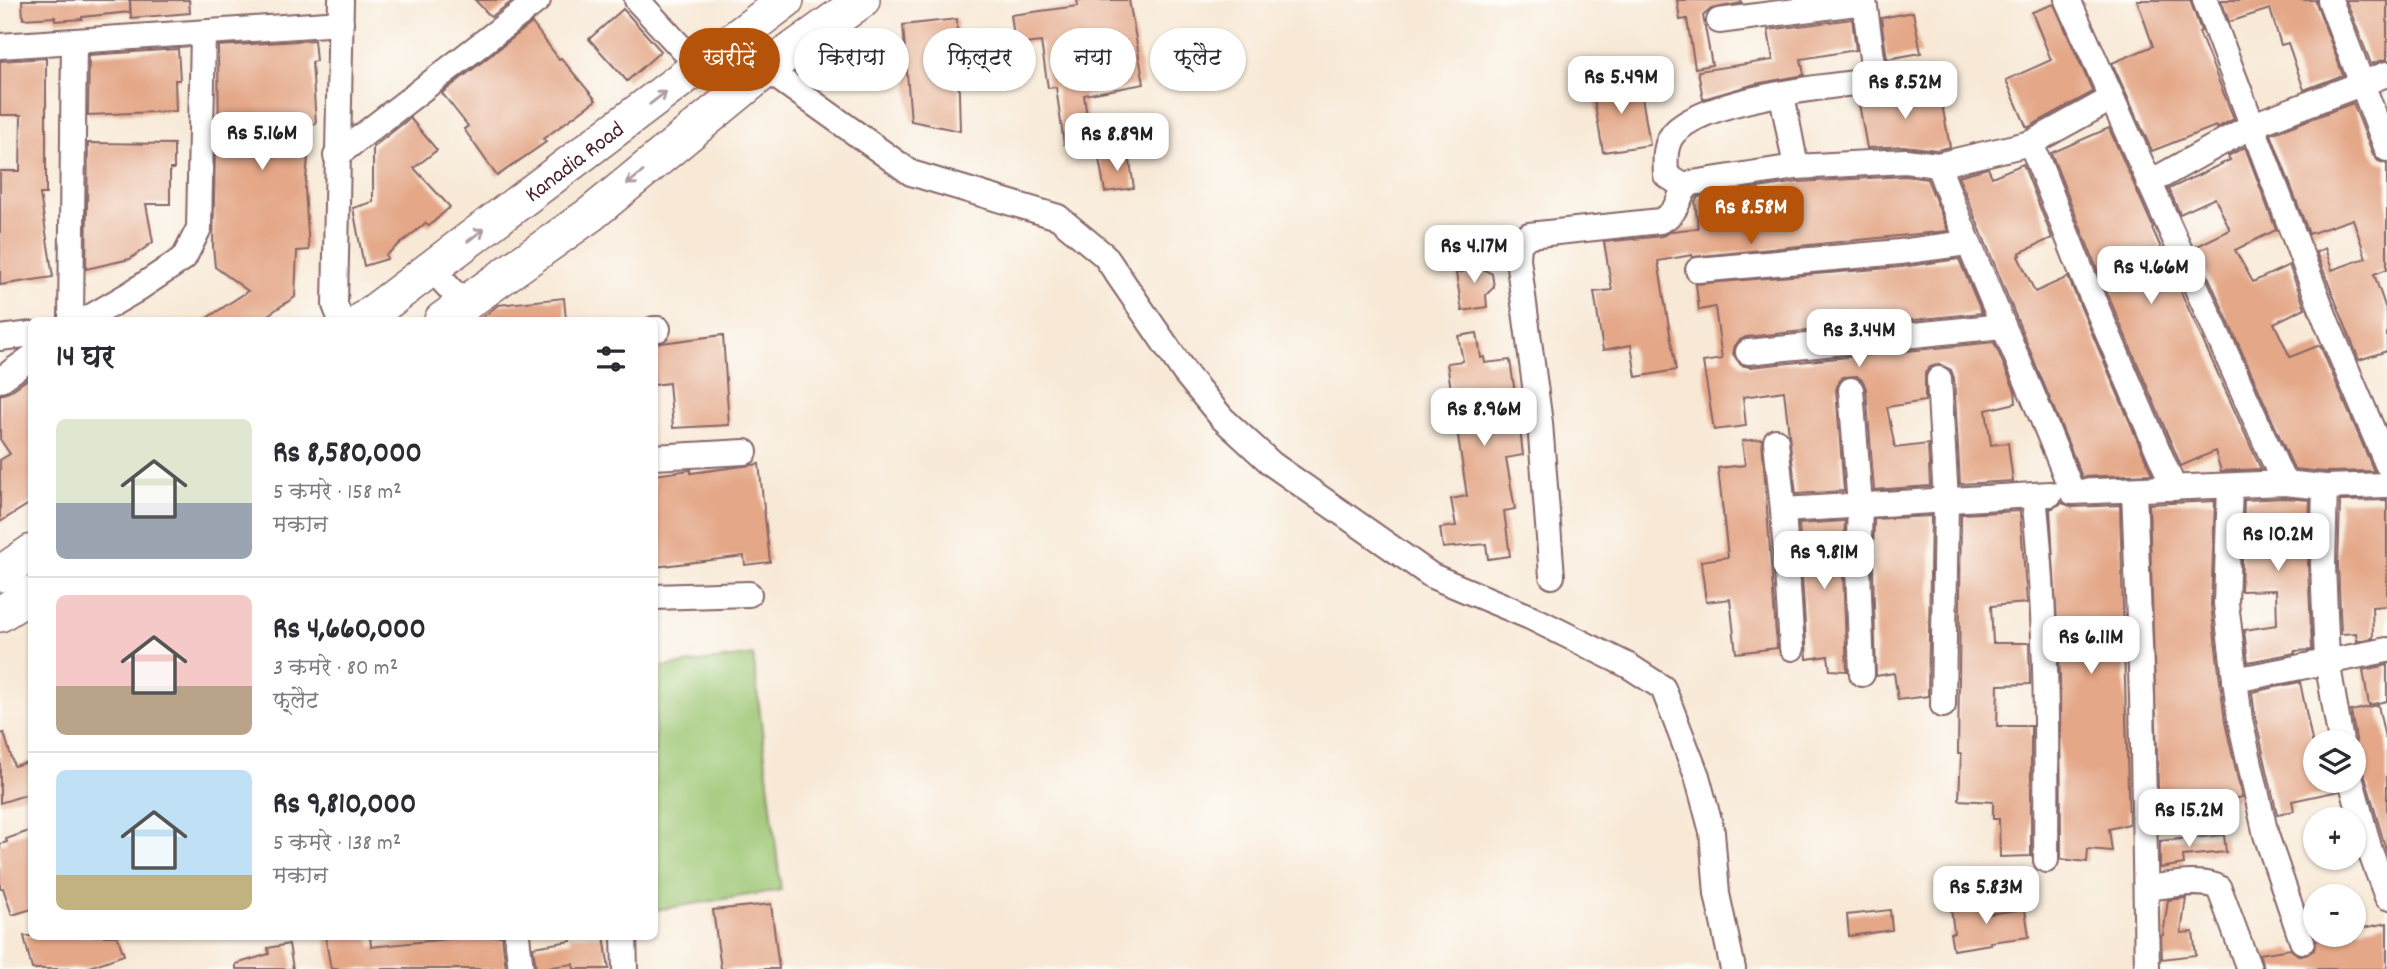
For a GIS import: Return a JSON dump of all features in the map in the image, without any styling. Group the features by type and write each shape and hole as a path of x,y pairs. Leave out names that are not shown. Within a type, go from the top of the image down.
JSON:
{"main road":[{"name":"Kanadia Road","path":"750,28 786,0"},
{"path":"780,59 862,0"},
{"name":"Kanadia Road","path":"367,317 679,82"},
{"path":"457,315 591,214 739,91"},
{"path":"0,574 28,555"},
{"path":"0,614 28,596"}],"street":[{"path":"336,156 538,0"},
{"path":"637,0 679,45"},
{"path":"2068,0 2284,483"},
{"path":"2205,0 2327,323 2387,464"},
{"path":"2330,0 2387,149"},
{"path":"1719,21 1864,1 1875,80"},
{"path":"0,46 203,33 341,11 335,305 340,317"},
{"path":"90,317 184,258 199,228 203,33"},
{"path":"71,317 74,42"},
{"path":"2148,183 2253,125 2387,74"},
{"path":"1685,187 1665,175 1665,150 1676,130 1718,107 1875,80 1927,76"},
{"path":"780,79 911,173 1058,217 1105,256 1185,373 1222,418 1272,464 1432,576 1530,617 1629,666 1662,688 1697,776 1712,832 1717,894 1733,969"},
{"path":"1782,95 1796,167"},
{"path":"1552,576 1540,423 1518,259 1519,244 1529,235 1660,221 1675,211 1685,187 1692,183 1796,167 1905,161 1938,164 2031,143 2111,99"},
{"path":"2031,143 2084,278 2175,488"},
{"path":"1938,164 1967,243 2049,431 2072,492"},
{"path":"1698,270 1900,252 1967,243"},
{"path":"432,269 457,315"},
{"path":"1748,352 2002,326"},
{"path":"0,338 28,334"},
{"path":"0,380 28,360"},
{"path":"1939,379 1946,500 1943,705"},
{"path":"1851,390 1860,506 1858,568 1862,674"},
{"path":"1776,442 1792,648"},
{"path":"658,457 745,452"},
{"path":"1783,510 2134,489 2284,483 2325,487 2387,485"},
{"path":"2230,486 2226,603 2239,720 2266,835 2302,941"},
{"path":"2325,487 2323,565 2327,660 2339,730"},
{"path":"2134,489 2142,696 2147,969"},
{"path":"2034,496 2042,569 2048,696 2046,860"},
{"path":"658,597 749,594"},
{"path":"2235,680 2387,650"},
{"path":"2354,793 2370,851 2387,897"},
{"path":"2147,888 2203,883 2219,888 2249,969"},
{"path":"517,940 521,969"},
{"path":"624,940 625,969"}],"green space":[{"path":"753,655 781,890 658,910 658,668"}],"building":[{"path":"22,0 130,0 130,12 55,21 55,17 23,19"},
{"path":"130,0 189,0 190,13 131,18"},
{"path":"475,0 514,0 491,17"},
{"path":"1077,0 1129,0 1134,28 1050,28 1048,88 1041,42 1036,43 1036,28 1013,28 1011,15 1078,6"},
{"path":"1677,0 1741,0 1742,3 1711,9 1703,16 1712,65 1695,68 1687,19 1680,20"},
{"path":"2137,0 2190,0 2201,31 2199,32 2234,119 2217,128 2216,126 2152,151 2112,63 2153,46"},
{"path":"2221,0 2315,0 2343,75 2304,90 2288,43 2281,45 2270,9 2229,22"},
{"path":"2346,0 2387,0 2387,59 2371,64"},
{"path":"2054,4 2093,92 2027,128 2006,80 2051,60 2032,12"},
{"path":"623,9 661,51 627,81 589,39"},
{"path":"1913,12 1921,53 1887,59 1881,18"},
{"path":"957,19 957,28 923,28 923,91 959,91 960,131 911,121 909,28 903,28 903,25"},
{"path":"1852,19 1856,50 1801,59 1804,75 1755,84 1703,99 1698,71 1773,60 1768,30"},
{"path":"532,23 559,59 561,58 596,100 543,139 546,142 497,176 464,129 468,126 442,93"},
{"path":"1136,39 1144,84 1136,85"},
{"path":"314,40 316,61 312,62 316,124 311,125 305,189 309,250 297,251 295,297 265,317 209,317 248,291 215,267 215,152 219,152 218,46"},
{"path":"178,49 180,80 175,80 176,111 88,115 89,55"},
{"path":"46,58 46,194 40,194 53,277 0,285 0,171 20,171 21,115 0,115 0,61"},
{"path":"1639,79 1650,145 1603,152 1592,88"},
{"path":"1939,88 1950,147 1937,150 1904,146 1867,148 1858,98 1884,95 1884,98"},
{"path":"1057,91 1106,91 1084,95 1090,140 1064,144"},
{"path":"2353,103 2373,154 2378,161 2387,164 2387,269 2374,274 2387,312 2387,351 2359,360 2316,252 2325,248 2332,270 2366,258 2353,219 2309,234 2271,134"},
{"path":"410,118 437,150 414,168 450,207 429,226 426,223 386,255 387,259 364,266 353,208 373,202 373,147"},
{"path":"2109,128 2261,469 2221,471 2215,451 2181,466 2098,272 2051,153"},
{"path":"88,143 174,144 174,169 170,169 170,204 146,204 153,242 130,259 86,269"},
{"path":"2245,147 2276,230 2235,250 2253,282 2289,265 2305,308 2274,323 2290,357 2320,345 2374,471 2325,472 2294,469 2195,247 2230,230 2215,198 2180,214 2169,189 2230,160 2228,156"},
{"path":"1129,155 1134,188 1105,192 1099,159"},
{"path":"2023,164 2052,238 2019,253 2021,255 2018,256 2035,292 2068,277 2152,474 2082,477 1958,176 1988,168 1992,177"},
{"path":"1905,176 1927,179 1948,231 1692,255 1658,261 1676,370 1636,377 1631,345 1603,350 1594,292 1612,290 1604,242 1662,236 1672,231 1698,228 1695,202 1698,197 1798,182"},
{"path":"1481,258 1483,269 1492,274 1494,287 1486,295 1487,307 1462,311 1456,273 1463,272 1462,261"},
{"path":"1959,259 1982,313 1746,337 1735,345 1733,354 1741,365 1750,367 1994,342 2015,391 2016,403 1986,410 1991,445 2008,443 2013,481 1960,484 1954,378 1951,370 1939,364 1930,367 1925,373 1925,401 1887,407 1895,448 1928,444 1930,486 1874,490 1866,389 1857,376 1843,377 1836,390 1844,491 1796,494 1784,391 1743,397 1746,426 1714,430 1703,362 1722,359 1715,307 1699,310 1696,284 1901,267"},
{"path":"564,298 566,317 483,317 498,305"},
{"path":"1477,333 1481,358 1484,357 1485,363 1510,360 1516,400 1522,399 1525,419 1519,420 1523,455 1506,458 1515,509 1504,511 1510,556 1488,559 1486,544 1443,548 1440,528 1456,526 1451,499 1467,496 1447,363 1463,361 1458,336"},
{"path":"723,335 729,425 673,428 669,383 658,384 658,343"},
{"path":"28,379 28,504 0,522 0,460 10,454 0,439 0,395"},
{"path":"1762,439 1777,648 1736,653 1730,599 1706,602 1701,561 1728,557 1718,468 1745,465 1742,441"},
{"path":"759,464 770,562 745,565 744,556 658,567 658,474 691,470 691,473"},
{"path":"2244,500 2310,500 2308,566 2312,650 2295,651 2248,662 2244,630 2277,625 2276,590 2241,591"},
{"path":"2387,500 2387,606 2372,607 2373,638 2357,641 2356,633 2341,634 2338,565 2340,501"},
{"path":"2215,501 2211,605 2225,722 2242,797 2159,817 2149,504"},
{"path":"2062,503 2073,507 2120,505 2129,824 2109,829 2112,851 2088,849 2087,862 2061,859 2060,677 2050,509"},
{"path":"2020,511 2027,603 1991,606 1993,643 2029,643 2030,684 1998,685 1997,726 2031,726 2031,856 2000,857 1999,819 1993,819 1993,802 1959,800 1961,514"},
{"path":"1931,516 1928,696 1898,700 1894,673 1876,676 1874,519"},
{"path":"1845,521 1843,569 1847,671 1830,670 1828,656 1807,659 1799,524"},
{"path":"2387,665 2387,701 2369,705 2363,670"},
{"path":"2300,682 2310,730 2303,730 2303,793 2330,793 2292,801 2294,811 2277,814 2252,692"},
{"path":"2378,705 2387,738 2387,854 2366,780 2366,730 2354,730 2351,711"},
{"path":"4,733 14,766 28,762 28,794 0,803 0,734"},
{"path":"28,831 28,910 12,915 3,888 0,888 0,844 7,842 6,839"},
{"path":"2224,835 2226,852 2183,856 2184,864 2160,868 2160,841"},
{"path":"2186,898 2181,933 2193,932 2196,955 2162,959 2161,936 2168,900"},
{"path":"771,904 779,969 721,969 713,910"},
{"path":"1987,904 1988,914 2025,909 2029,937 1953,950 1950,933 1954,933 1951,908"},
{"path":"1890,910 1892,930 1849,936 1847,915"},
{"path":"2387,923 2387,969 2264,969 2259,954 2290,949 2298,955 2306,955 2315,947 2366,947 2366,927"},
{"path":"24,936 28,936 28,940 118,940 124,955 84,969 32,969"},
{"path":"326,940 370,940 371,947 438,940 502,940 506,969 331,969"},
{"path":"605,940 609,969 574,969 573,964 536,969 533,947 571,941"},
{"path":"289,944 293,969 236,969 236,964 269,954 268,948"}]}
